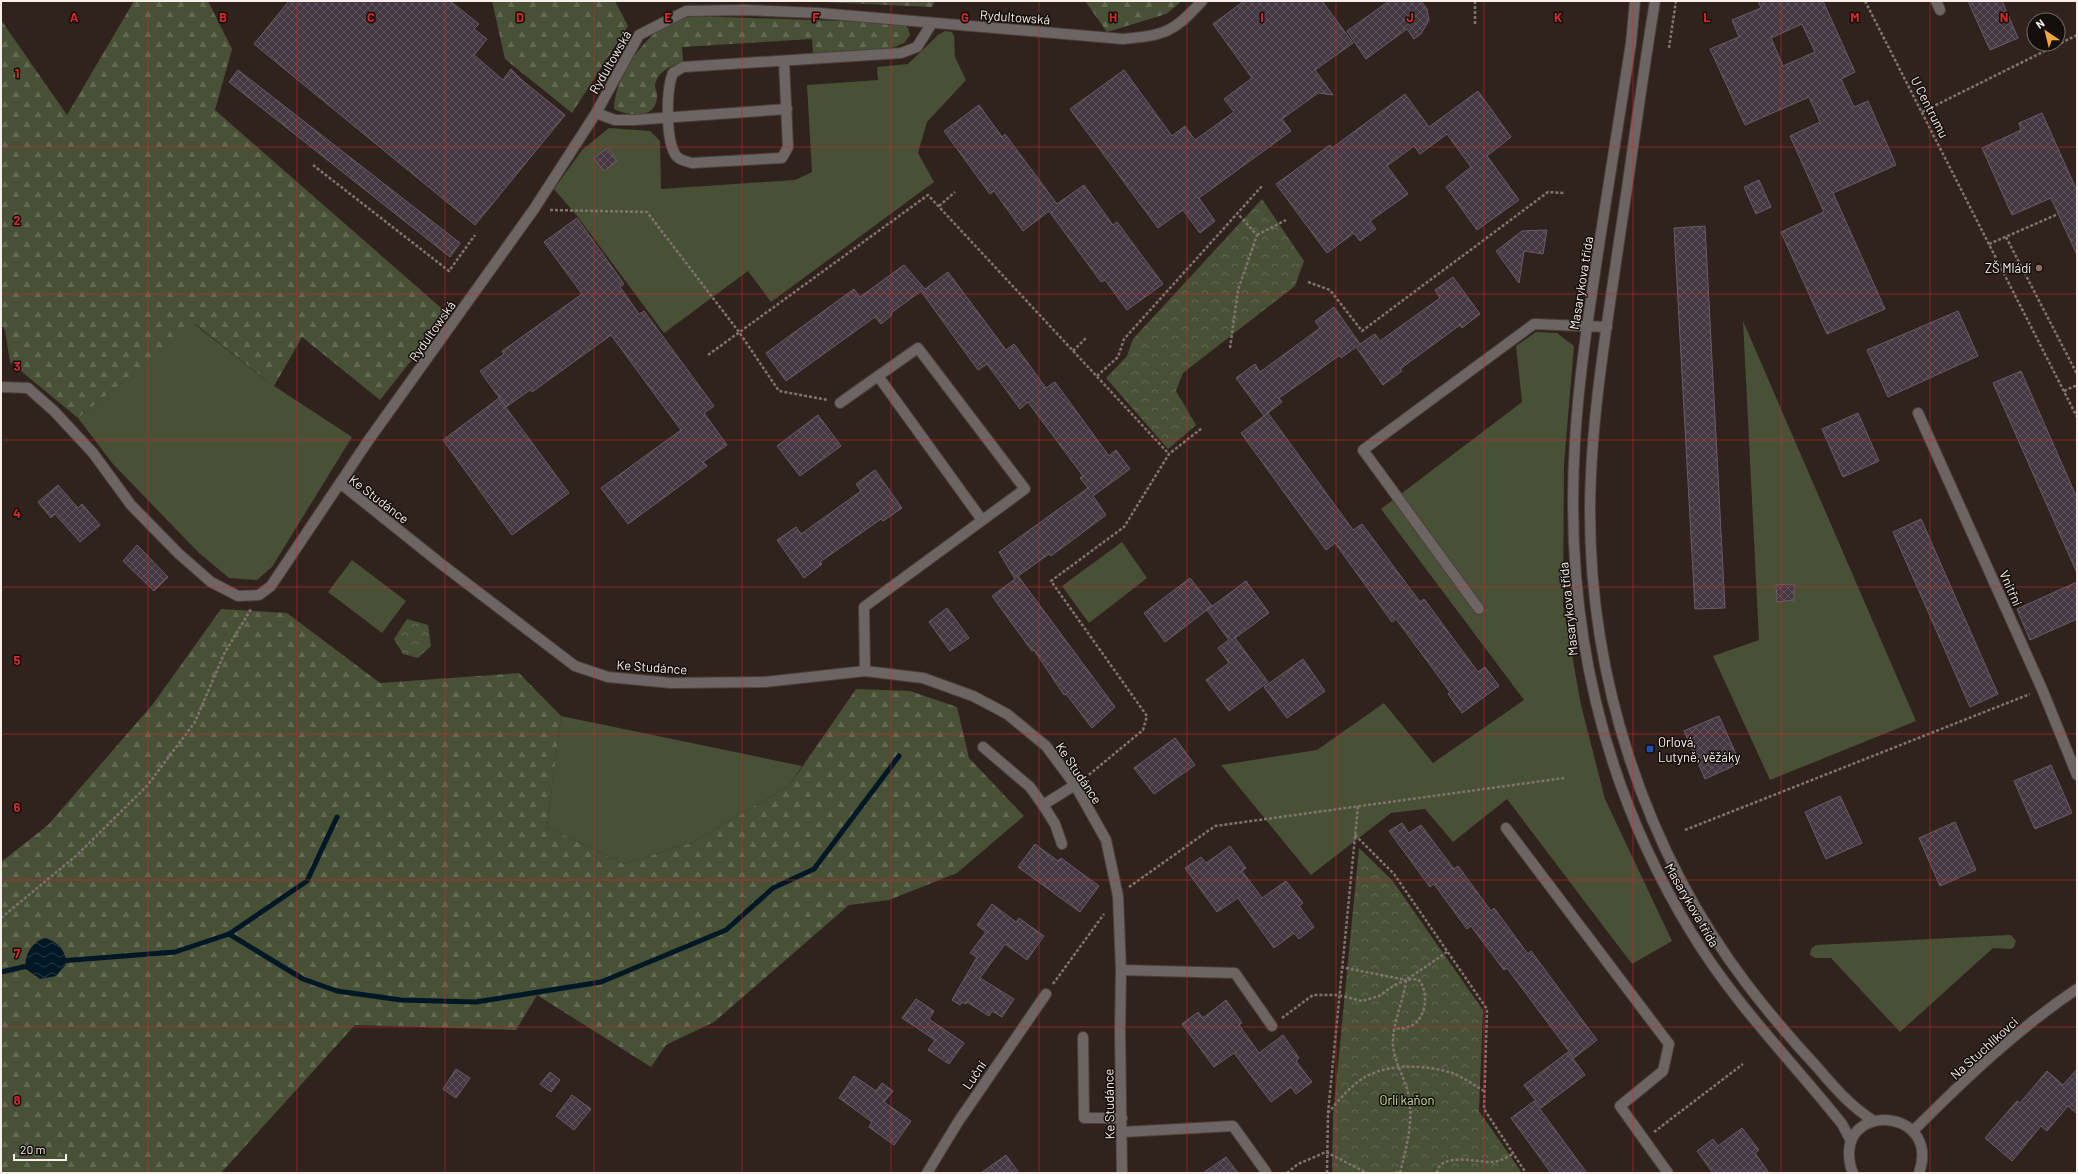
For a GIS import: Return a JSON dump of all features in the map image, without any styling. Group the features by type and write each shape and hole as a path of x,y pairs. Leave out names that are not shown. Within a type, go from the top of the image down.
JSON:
{"street":[{"name":"Rydultowská","path":"340,483 368,441 425,364 534,209 596,113 639,35 686,11 744,10 812,13 1130,38 1156,36 1176,27 1202,1"},
{"name":"Masarykova třída","path":"1635,1 1631,43 1587,326 1575,440 1573,495 1576,570 1585,650 1603,736 1613,768 1646,848 1664,886 1698,944 1742,1006 1839,1120 1851,1141"},
{"name":"Masarykova třída","path":"1655,1 1607,327 1593,448 1590,506 1591,545 1597,615 1602,647 1625,748 1639,786 1669,856 1723,952 1768,1012 1805,1055 1846,1099 1874,1121"},
{"path":"784,61 788,147 782,158 692,163 679,159 674,153 666,117 669,107 669,81 673,73 683,67 901,53 916,47 932,23"},
{"path":"596,113 615,120 787,109"},
{"path":"1479,609 1363,450 1534,324 1607,327"},
{"path":"840,403 918,348 1025,489 864,607 865,671"},
{"path":"878,376 982,520"},
{"path":"1,387 28,388 54,411 93,453 131,505 179,554 210,582 238,596 259,595"},
{"name":"Vnitřní","path":"1918,413 2042,689 2077,775"},
{"name":"Ke Studánce","path":"259,595 271,586 340,483 434,558 576,666 608,677 671,683 765,682 865,671 923,678 973,696 1007,714 1046,746 1075,786 1106,840 1118,896 1121,970 1120,1031 1123,1132 1122,1173"},
{"path":"984,748 1030,787 1055,824 1062,844"},
{"path":"1043,806 1075,786"},
{"path":"1506,828 1669,1044 1663,1071 1620,1106 1668,1173"},
{"path":"1121,970 1235,973 1272,1026"},
{"name":"Na Stuchlíkovci","path":"1913,1131 2001,1048 2053,1005 2077,990"},
{"name":"Luční","path":"927,1173 958,1122 1046,994"},
{"path":"1083,1037 1084,1118 1122,1118"},
{"path":"1853,1173 1849,1160 1851,1141 1859,1131 1874,1121 1896,1120 1913,1131 1919,1140 1923,1151 1922,1163 1918,1173"},
{"path":"1123,1132 1233,1126 1266,1172"}],"path":[{"path":"1475,1 1475,25"},
{"path":"1669,48 1676,1"},
{"name":"U Centrumu","path":"1865,1 2077,417"},
{"path":"1922,112 2077,35"},
{"path":"313,165 449,271 475,235"},
{"path":"1097,376 1118,357 1124,339 1262,186"},
{"path":"938,206 955,192"},
{"path":"1308,282 1330,290 1362,331 1548,192 1564,193"},
{"path":"708,355 928,195 1169,454"},
{"path":"534,209 647,212 739,332 779,391 840,403"},
{"path":"1238,214 1257,234"},
{"path":"1989,244 2058,214"},
{"path":"1230,348 1238,290 1257,234 1286,220"},
{"path":"2006,237 2077,374"},
{"path":"1073,350 1086,338"},
{"path":"2064,391 2077,384"},
{"path":"1075,786 1143,730 1147,716 1051,581 1124,526 1169,454 1202,428"},
{"path":"1,918 77,855 148,786 195,722 224,654 259,595"},
{"path":"1685,830 2042,689"},
{"path":"1046,994 1118,896 1215,826 1564,778"},
{"path":"1327,1173 1326,1152 1328,1113 1338,996 1358,806"},
{"path":"1355,835 1394,874 1487,1009 1484,1110 1526,1173"},
{"path":"1272,1026 1313,995 1338,996 1353,1000 1370,1000 1406,980 1447,952"},
{"path":"1341,968 1406,980 1418,979 1422,983 1425,994 1424,1009 1420,1019 1407,1028 1394,1029"},
{"path":"1395,1173 1400,1172 1409,1138 1412,1114 1407,1089 1394,1053 1394,1029 1406,980"},
{"path":"1644,1140 1742,1064"},
{"path":"1328,1113 1350,1089 1364,1078 1375,1072 1399,1068 1441,1070 1454,1074 1484,1091"},
{"path":"1287,1173 1298,1164 1326,1152"},
{"path":"1326,1152 1367,1173"},
{"path":"1437,1173 1442,1165 1448,1160 1455,1159 1491,1162 1500,1161 1513,1154"}],"green space":[{"path":"134,1 208,1 232,49 215,110 448,314 380,400 302,337 274,386 195,324 78,418 10,362 5,330 1,325 1,20 67,115"},
{"path":"492,1 615,1 628,26 572,113 505,59"},
{"path":"802,1 935,1 932,7"},
{"path":"1085,1 1182,1 1166,14 1107,32"},
{"path":"693,16 901,23 908,28 910,35 904,43 887,50 813,55 812,39 682,47 683,60 680,64 672,66 664,71 656,81 655,85 657,98 655,105 651,110 646,113 633,114 614,109 615,97 619,84 632,59 641,47 661,28 674,21"},
{"path":"945,31 952,32 954,36 955,57 966,80 927,122 918,153 934,182 771,302 748,271 664,333 578,217 554,189 582,150 609,128 650,131 660,141 661,189 795,180 812,172 807,85 878,80 877,67 908,64 938,35"},
{"path":"1262,199 1304,261 1295,286 1183,373 1176,391 1196,425 1168,449 1106,378 1127,356 1133,339"},
{"path":"1743,321 1916,721 1770,780 1713,656 1759,640"},
{"path":"194,324 274,386 352,437 272,567 257,580 229,578 198,552 113,464 78,418"},
{"path":"1536,332 1557,333 1574,346 1564,464 1563,605 1581,705 1605,799 1672,941 1632,964 1507,799 1453,842 1425,809 1391,813 1311,875 1221,765 1317,750 1384,703 1433,763 1524,700 1381,509 1522,402 1516,346"},
{"path":"1122,542 1147,578 1089,623 1062,586"},
{"path":"352,560 406,601 382,633 328,592"},
{"path":"221,609 287,613 380,683 519,673 561,716 547,827 624,864 693,842 789,786 856,689 910,691 957,707 969,758 1024,816 957,873 889,900 849,905 714,1022 666,1045 651,1067 537,995 516,1030 355,1025 221,1173 1,1173 1,862 48,825 153,704"},
{"path":"407,619 428,625 431,646 418,658 403,654 394,639"},
{"path":"561,716 802,766 789,786 693,842 624,864 547,827"},
{"name":"Orlí kaňon","path":"1359,848 1392,880 1483,1010 1479,1111 1522,1173 1332,1173 1333,1116"},
{"path":"2011,935 2016,941 2014,947 2011,949 1993,948 1900,1032 1831,958 1815,958 1810,955 1811,949 1816,945"}],"water":[{"path":"46,938 58,944 67,963 56,976 40,979 26,969 25,964 30,949 33,945 41,939"}],"building":[{"path":"289,1 450,1 479,24 474,29 487,39 474,55 503,80 511,69 523,81 565,115 475,225 254,44"},
{"path":"1244,1 1322,1 1353,43 1315,70 1333,95 1318,93 1282,119 1291,131 1199,198 1215,221 1200,233 1183,210 1158,228 1070,109 1124,70 1172,136 1185,126 1195,140 1234,112 1224,99 1252,78 1213,24"},
{"path":"1389,1 1421,1 1427,9 1429,20 1421,34 1414,39 1407,29 1366,59 1347,31"},
{"path":"1758,1 1823,1 1855,72 1841,79 1854,107 1868,101 1896,165 1833,193 1885,309 1827,334 1781,232 1824,212 1790,136 1820,122 1809,97 1745,125 1710,49 1739,37 1732,20 1761,8","holes":["1802,24 1815,52 1783,66 1771,38"]},
{"path":"1968,1 2002,1 2018,38 1990,50"},
{"path":"238,70 460,243 450,257 229,82"},
{"path":"1478,91 1511,137 1487,156 1519,200 1477,230 1446,187 1471,167 1447,134 1420,154 1414,146 1387,166 1408,194 1370,221 1376,229 1360,241 1354,233 1327,253 1276,184 1330,145 1332,148 1405,94 1429,127"},
{"path":"979,105 1002,137 1005,134 1057,204 1084,185 1113,225 1117,222 1163,284 1127,310 1105,280 1101,282 1049,211 1023,231 994,191 990,194 944,131"},
{"path":"2042,113 2077,191 2077,255 2051,198 2012,215 1982,148 2021,130 2019,123"},
{"path":"608,148 617,161 604,171 594,158"},
{"path":"1759,180 1771,207 1756,214 1744,187"},
{"path":"577,218 624,284 620,287 639,314 644,311 714,406 704,413 727,445 703,462 707,466 628,524 601,488 681,430 611,335 532,392 530,390 506,407 480,371 504,354 502,351 582,294 544,242"},
{"path":"1705,226 1725,608 1695,609 1674,228"},
{"path":"1547,230 1543,254 1524,251 1519,283 1496,251 1522,231"},
{"path":"904,265 925,289 948,272 1006,350 1014,344 1046,388 1055,382 1109,456 1116,450 1130,469 1093,496 1106,515 1051,556 1049,554 1018,576 1115,707 1092,728 1066,694 1064,695 1034,650 1032,651 992,596 1015,579 999,552 1088,488 1080,478 1083,476 1028,402 1020,409 987,364 978,370 921,291 891,313 892,315 881,324 875,317 786,381 766,353 854,289 860,297"},
{"path":"1453,277 1480,314 1462,328 1460,325 1400,369 1402,371 1383,385 1356,347 1341,358 1340,355 1279,398 1282,402 1264,416 1236,378 1255,364 1260,372 1320,328 1315,321 1334,307 1360,344 1375,334 1380,341 1440,298 1435,290"},
{"path":"1958,311 1978,356 1888,397 1867,350"},
{"path":"2021,371 2077,498 2077,573 1993,383"},
{"path":"499,398 569,493 512,535 443,440"},
{"path":"1268,413 1353,530 1362,524 1420,602 1424,599 1478,672 1485,667 1499,686 1462,713 1448,694 1450,692 1396,619 1392,622 1335,543 1326,550 1241,433"},
{"path":"1858,413 1879,461 1843,477 1822,429"},
{"path":"818,415 841,446 800,476 777,446"},
{"path":"875,470 902,508 883,521 881,519 820,562 822,564 804,578 777,540 796,527 801,534 861,491 856,484"},
{"path":"58,485 78,508 82,504 100,525 80,542 55,514 51,518 38,502"},
{"path":"1921,519 1998,694 1970,707 1893,532"},
{"path":"137,545 168,577 154,591 123,561"},
{"path":"1190,578 1212,606 1165,642 1144,613"},
{"path":"1246,581 1269,613 1235,638 1268,682 1229,711 1206,680 1229,663 1218,648 1229,640 1207,610"},
{"path":"2077,582 2077,619 2030,640 2017,609"},
{"path":"1794,584 1794,600 1777,602 1776,585"},
{"path":"947,608 969,638 950,651 929,622"},
{"path":"1303,659 1325,691 1287,718 1264,687"},
{"path":"1719,716 1740,763 1705,779 1684,731"},
{"path":"1175,738 1195,765 1154,794 1134,768"},
{"path":"2051,765 2072,813 2035,829 2014,781"},
{"path":"1840,796 1862,843 1826,859 1805,812"},
{"path":"1955,822 1976,870 1940,886 1919,838"},
{"path":"1402,823 1409,833 1421,825 1454,869 1458,866 1491,911 1494,908 1528,954 1531,951 1597,1040 1574,1058 1507,968 1504,970 1471,926 1467,929 1434,884 1430,887 1389,831"},
{"path":"1035,844 1058,861 1061,858 1099,886 1080,912 1018,867"},
{"path":"1230,846 1246,868 1242,871 1262,898 1286,881 1303,903 1299,906 1314,927 1299,939 1294,933 1274,948 1238,898 1217,912 1185,868 1201,857 1206,863"},
{"path":"992,904 1016,922 1019,918 1044,936 1027,960 1005,944 980,978 1014,999 1002,1017 992,1011 989,1016 967,1002 966,1004 962,1002 960,1005 952,1000 977,957 970,953 986,932 977,925"},
{"path":"916,999 934,1011 929,1019 964,1043 949,1064 928,1050 935,1040 902,1018"},
{"path":"1226,1000 1242,1023 1239,1025 1259,1053 1283,1035 1299,1058 1296,1061 1312,1082 1296,1094 1291,1087 1271,1102 1234,1053 1214,1067 1182,1024 1198,1012 1203,1018"},
{"path":"1568,1052 1585,1075 1541,1108 1524,1085"},
{"path":"456,1069 470,1078 456,1098 443,1089"},
{"path":"2077,1069 2077,1114 2068,1106 2047,1131 2041,1126 2012,1161 1985,1138 2017,1101 2020,1103 2047,1071 2063,1085"},
{"path":"550,1072 560,1080 551,1092 540,1084"},
{"path":"854,1076 876,1091 882,1083 893,1091 884,1102 911,1121 894,1145 869,1127 872,1122 839,1098"},
{"path":"572,1095 591,1109 574,1130 556,1116"},
{"path":"1534,1101 1587,1173 1551,1173 1511,1118"},
{"path":"1742,1128 1759,1150 1755,1153 1769,1173 1713,1173 1697,1151 1713,1139 1718,1146"},
{"path":"1006,1155 1019,1173 981,1173"},
{"path":"1226,1157 1238,1173 1203,1173"}],"waterway":[{"path":"60,961 175,952 229,934 303,979 337,991 401,1000 476,1002 601,982 726,930 773,888 814,869 899,756"},
{"path":"229,934 307,881 337,817"},
{"path":"1,972 32,965"}],"place":[{"name":"ZŠ Mládí","path":"2039,268"},
{"name":"Orlová, Lutyně, věžáky","path":"1650,749"}]}
